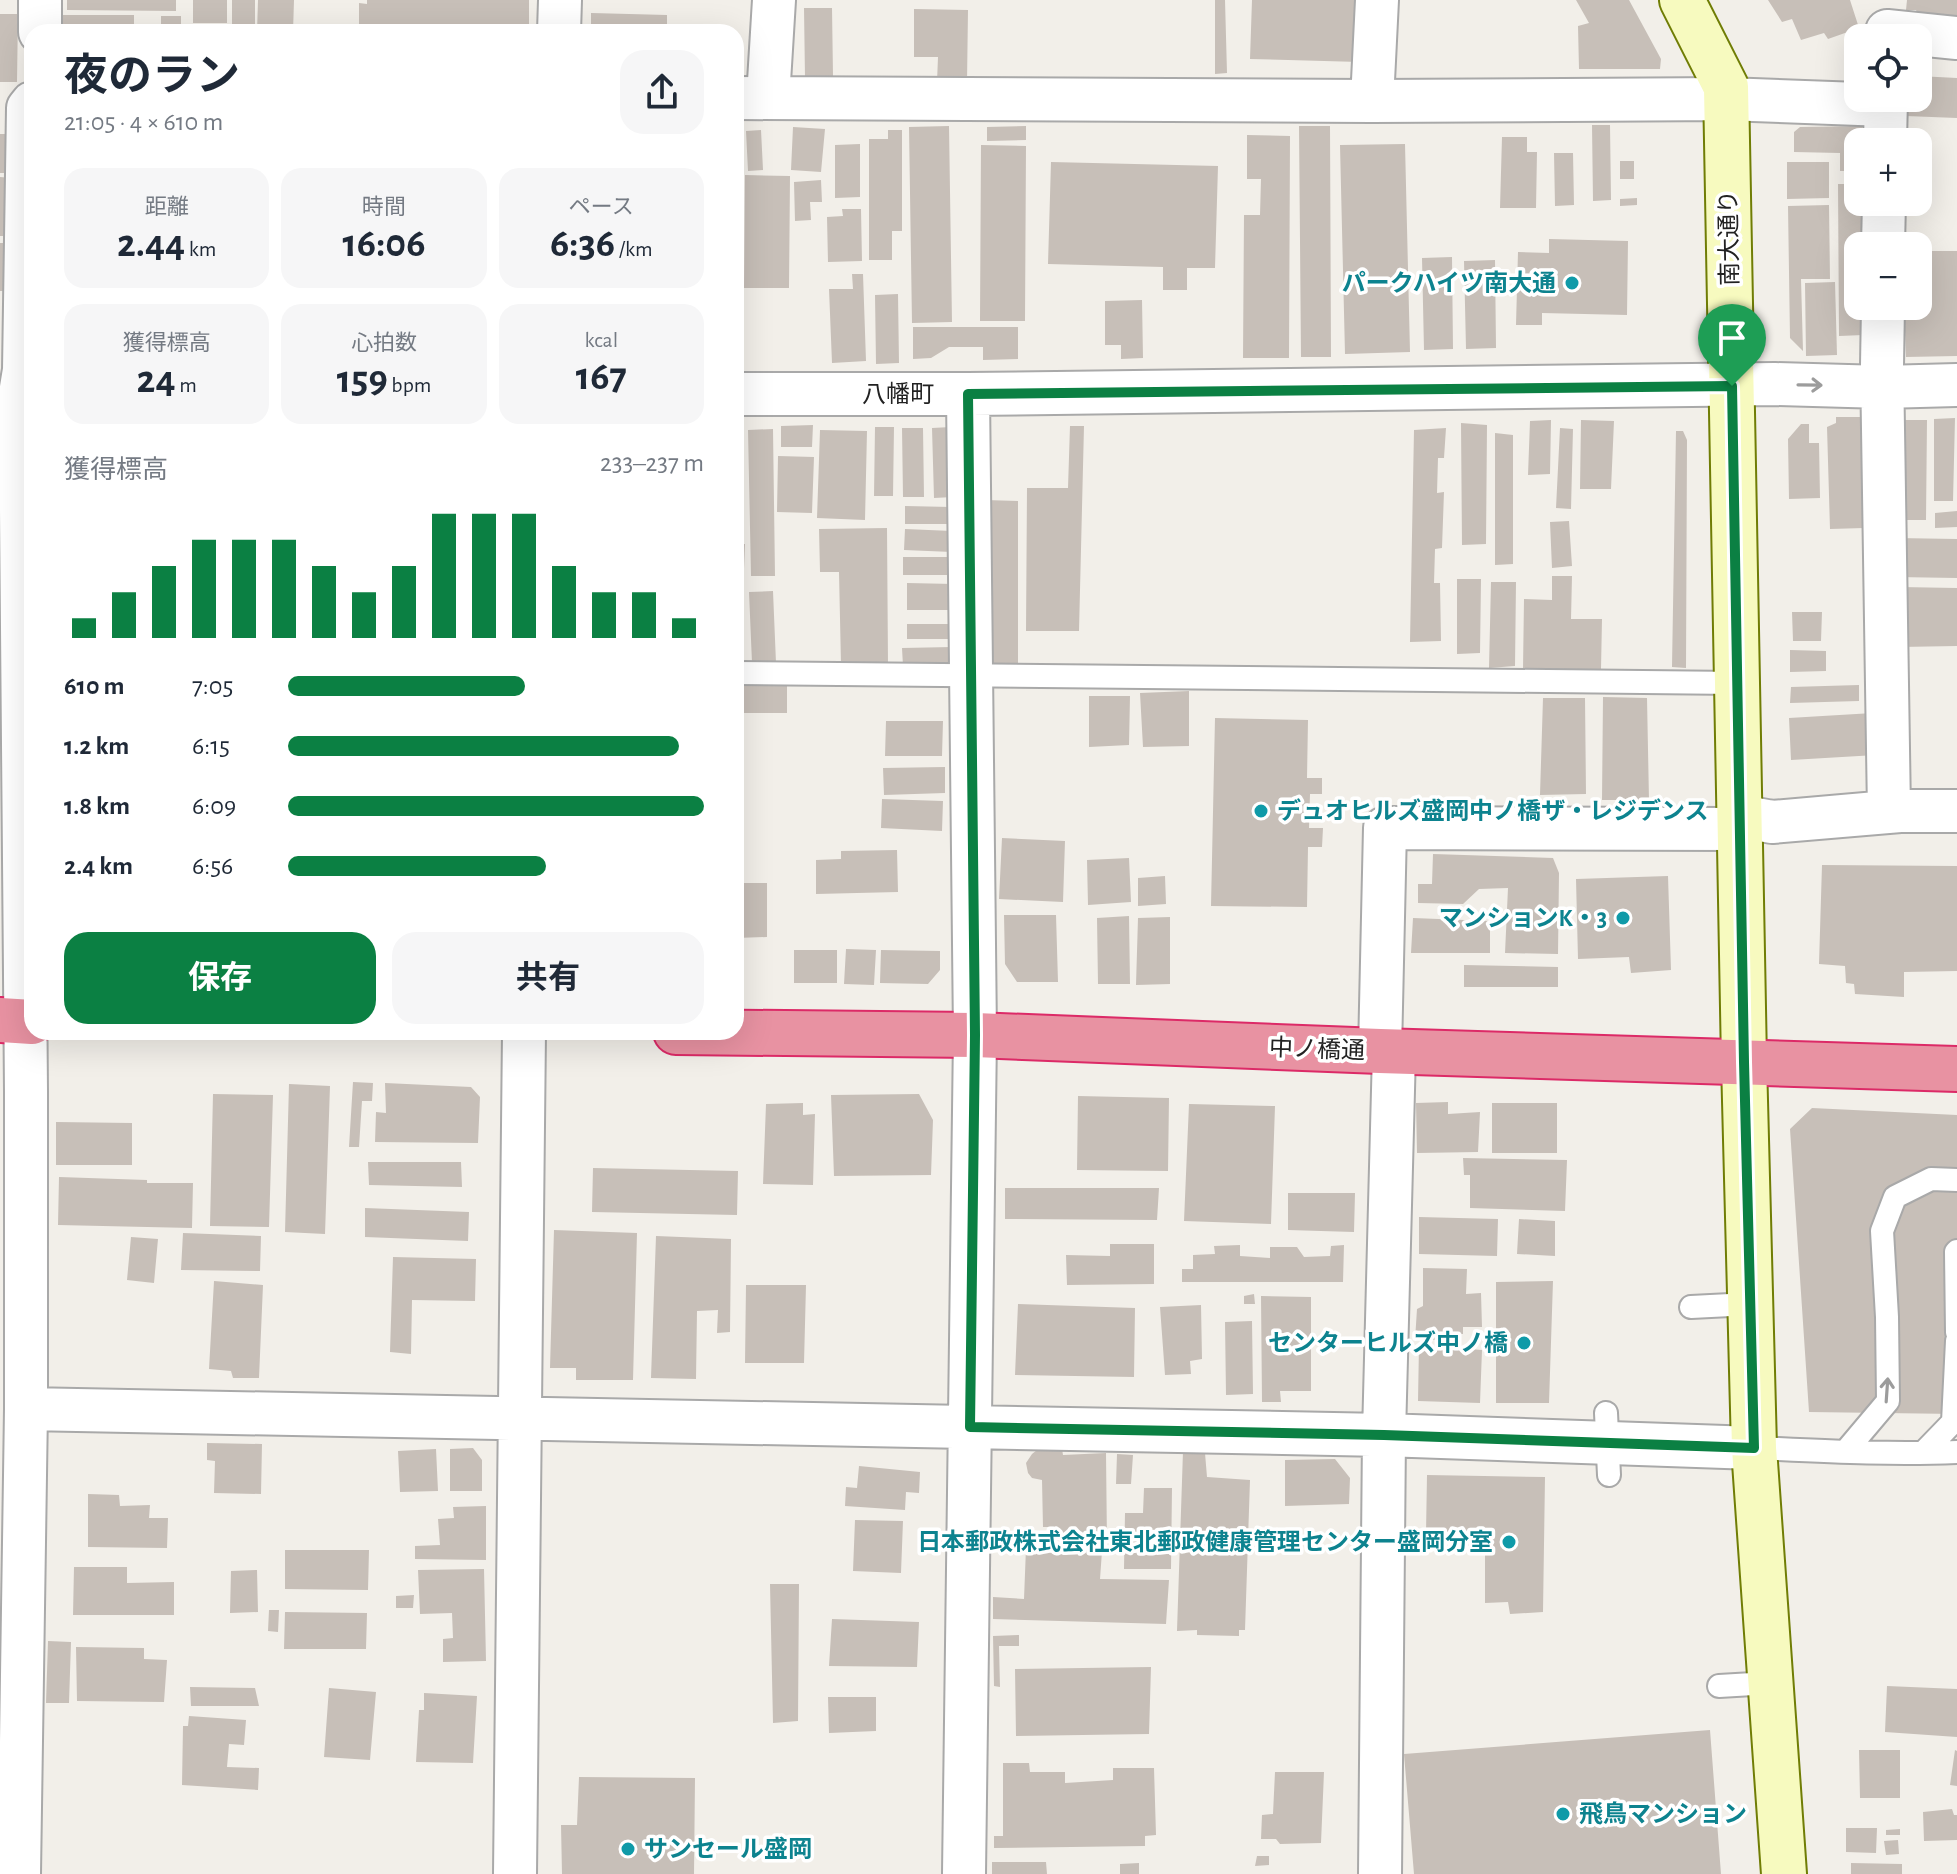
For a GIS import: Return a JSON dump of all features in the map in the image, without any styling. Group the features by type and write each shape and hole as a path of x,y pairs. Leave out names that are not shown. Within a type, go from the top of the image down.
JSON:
{"highway":[{"name":"中ノ橋通","path":"744,1033 975,1035 1387,1052 1957,1069"}],"street":[{"path":"40,0 40,24"},
{"path":"559,24 560,0"},
{"path":"774,0 752,98 1726,99 1885,115"},
{"path":"1372,101 1377,0"},
{"name":"南大通り","path":"1682,0 1726,87 1754,1448 1784,1874"},
{"path":"1887,23 1957,38"},
{"path":"19,1874 26,1409 12,818 19,668 17,394 24,370 23,107"},
{"path":"1883,320 1889,812"},
{"name":"八幡町","path":"744,394 1957,385"},
{"path":"964,1874 975,1035 968,394"},
{"path":"1380,1874 1387,1052 1385,828 1772,822 1889,812 1957,811"},
{"path":"515,1874 524,1040"},
{"path":"26,1409 1384,1435 1754,1448"}],"lane":[{"path":"744,673 1738,683"},
{"path":"1845,1452 1888,1401 1882,1231 1895,1197 1931,1179 1957,1180"},
{"path":"1957,1251 1957,1332"},
{"path":"1691,1307 1750,1304"},
{"path":"1923,1453 1953,1422 1957,1341"},
{"path":"1754,1448 1957,1452"},
{"path":"1719,1686 1770,1683"}],"building":[{"path":"67,0 176,0 176,11 67,10"},
{"path":"193,0 227,0 227,23 193,23"},
{"path":"232,0 255,0 255,24 232,24"},
{"path":"258,0 294,0 293,24 257,24"},
{"path":"367,0 529,0 529,24 359,24 359,3 367,4"},
{"path":"1215,0 1225,0 1227,73 1215,74"},
{"path":"1252,0 1361,0 1360,62 1250,59"},
{"path":"1576,0 1629,0 1661,59 1660,69 1579,69 1578,26 1589,23"},
{"path":"1768,0 1850,0 1858,24 1844,24 1844,33 1828,39 1824,33 1801,40 1792,19 1782,22"},
{"path":"1907,0 1957,0 1957,19 1920,18 1916,10 1906,10"},
{"path":"804,8 832,8 833,76 805,78"},
{"path":"914,9 968,10 967,82 937,82 938,57 914,57"},
{"path":"591,13 667,15 667,24 591,24"},
{"path":"0,14 18,14 17,82 0,82"},
{"path":"63,15 134,15 134,24 63,24"},
{"path":"161,16 181,16 181,24 161,24"},
{"path":"1932,77 1957,78 1957,118 1906,116 1906,112 1932,112"},
{"path":"1592,125 1610,125 1611,200 1593,201"},
{"path":"949,126 952,322 912,323 909,127"},
{"path":"1026,126 1026,140 987,141 987,127"},
{"path":"1299,126 1330,126 1331,357 1301,357"},
{"path":"1862,126 1844,128 1844,171 1840,171 1840,153 1794,152 1794,132 1800,127"},
{"path":"793,127 825,129 821,172 791,170"},
{"path":"761,130 763,170 748,171 746,131"},
{"path":"888,130 902,130 902,231 892,231 892,260 869,260 869,139 888,139"},
{"path":"0,134 6,134 12,140 10,173 0,173"},
{"path":"1247,135 1290,136 1289,358 1243,358 1244,215 1260,215 1261,179 1247,179"},
{"path":"1502,137 1527,137 1527,152 1537,152 1536,208 1500,208"},
{"path":"860,144 860,197 835,198 835,145"},
{"path":"1405,144 1410,352 1345,354 1340,145"},
{"path":"981,145 1026,146 1025,321 980,321"},
{"path":"1554,153 1573,153 1574,205 1555,206"},
{"path":"1620,161 1634,161 1634,179 1620,179"},
{"path":"1051,162 1218,166 1215,268 1187,268 1187,290 1163,290 1163,267 1048,264"},
{"path":"1787,162 1829,162 1829,198 1787,199"},
{"path":"745,175 790,176 789,288 744,288"},
{"path":"0,177 12,178 11,236 0,236"},
{"path":"821,180 822,202 810,202 811,220 795,221 794,182"},
{"path":"1838,184 1844,184 1844,216 1862,216 1862,232 1844,232 1844,320 1863,320 1863,335 1839,336"},
{"path":"1637,198 1637,205 1620,206 1620,199"},
{"path":"1829,205 1830,279 1801,279 1803,351 1790,338 1788,206"},
{"path":"842,209 861,209 862,261 828,262 827,217 843,216"},
{"name":"パークハイツ南大通","path":"1549,239 1628,241 1627,315 1542,313 1542,325 1516,325 1518,252 1549,253"},
{"path":"0,243 11,243 10,291 0,291"},
{"path":"1932,251 1957,251 1957,356 1906,357 1905,320 1932,320"},
{"path":"1452,257 1453,349 1424,350 1422,258"},
{"path":"1495,260 1496,348 1466,349 1464,261"},
{"path":"852,274 863,274 866,361 832,363 829,289 853,289"},
{"path":"1835,282 1837,355 1806,356 1805,283"},
{"path":"898,294 899,363 876,364 875,295"},
{"path":"1142,300 1143,358 1121,359 1121,345 1105,345 1105,301"},
{"path":"913,327 1018,327 1018,359 983,360 983,347 949,347 931,358 913,359"},
{"path":"1836,417 1864,417 1864,528 1830,529 1827,427 1836,423"},
{"path":"1955,418 1953,501 1934,501 1934,419"},
{"path":"1551,420 1550,474 1528,475 1530,421"},
{"path":"1581,420 1614,421 1611,489 1580,489"},
{"path":"1903,420 1927,420 1926,520 1902,520"},
{"path":"1461,423 1487,425 1486,544 1462,545"},
{"path":"1801,424 1809,424 1809,443 1819,443 1820,498 1789,499 1788,439"},
{"path":"813,425 812,447 781,447 781,426"},
{"path":"1070,426 1084,426 1079,631 1026,631 1027,488 1068,488"},
{"path":"875,427 894,427 893,496 874,496"},
{"path":"951,427 953,497 934,498 932,428"},
{"path":"902,428 923,428 924,497 903,497"},
{"path":"1446,428 1444,458 1438,458 1437,493 1444,492 1442,548 1435,549 1434,583 1440,583 1441,641 1410,642 1414,430"},
{"path":"1560,428 1573,429 1571,509 1556,508"},
{"path":"773,429 775,576 751,576 748,430"},
{"path":"820,430 867,431 865,520 817,518"},
{"path":"1676,431 1683,431 1687,440 1686,668 1672,667"},
{"path":"1495,433 1513,435 1513,564 1495,565"},
{"path":"778,456 814,457 812,513 777,512"},
{"path":"985,500 1018,501 1018,663 985,663"},
{"path":"905,506 951,507 951,524 905,524"},
{"path":"1957,511 1957,527 1935,528 1935,513"},
{"path":"1569,521 1572,566 1552,568 1550,522"},
{"path":"887,528 888,665 841,665 839,572 820,572 819,529"},
{"path":"905,529 952,531 952,552 904,550"},
{"path":"1896,538 1957,539 1957,578 1896,577"},
{"path":"903,557 955,557 955,575 903,575"},
{"path":"1552,576 1572,576 1571,619 1602,619 1601,669 1523,669 1524,599 1552,600"},
{"path":"1457,579 1481,579 1480,653 1457,654"},
{"path":"1491,582 1516,582 1515,666 1489,668"},
{"path":"907,583 954,584 954,610 907,610"},
{"path":"1900,587 1957,588 1957,646 1899,647"},
{"path":"773,591 776,663 752,663 749,592"},
{"path":"1792,612 1822,612 1821,641 1793,641"},
{"path":"907,624 950,624 949,639 907,639"},
{"path":"952,647 953,664 903,666 902,648"},
{"path":"1790,650 1826,651 1826,671 1790,672"},
{"path":"744,684 787,684 787,713 744,713"},
{"path":"1859,685 1859,701 1790,703 1791,687"},
{"path":"1189,691 1189,746 1143,747 1140,693"},
{"path":"1089,696 1130,696 1129,745 1089,747"},
{"path":"1603,697 1647,698 1649,800 1602,800"},
{"path":"1543,698 1585,698 1586,794 1540,795"},
{"path":"1873,713 1876,755 1791,760 1789,718"},
{"name":"デュオヒルズ盛岡中ノ橋ザ・レジデンス","path":"1215,718 1308,720 1307,778 1322,778 1322,794 1310,794 1309,828 1323,828 1322,847 1308,847 1307,907 1211,906"},
{"path":"886,721 943,721 942,756 885,756"},
{"path":"945,767 945,793 884,795 883,768"},
{"path":"882,799 943,801 942,831 881,828"},
{"path":"1002,838 1065,841 1063,902 999,899"},
{"path":"897,850 898,892 816,894 816,860 841,859 841,851"},
{"path":"1433,854 1553,858 1559,873 1558,954 1505,953 1508,888 1479,889 1463,904 1418,903 1418,884 1432,884"},
{"path":"1129,858 1131,902 1088,905 1087,860"},
{"path":"1822,865 1957,866 1957,971 1904,972 1904,997 1855,994 1854,984 1846,983 1845,966 1819,964"},
{"path":"1165,876 1166,904 1138,906 1138,878"},
{"name":"マンションK・3","path":"1668,876 1671,970 1631,973 1629,957 1578,959 1576,879"},
{"path":"744,883 767,883 767,937 744,938"},
{"path":"1004,915 1056,915 1058,982 1017,982 1005,964"},
{"path":"1129,916 1130,984 1098,984 1097,918"},
{"path":"1170,917 1170,984 1136,985 1138,918"},
{"path":"1413,918 1490,921 1490,953 1411,953"},
{"path":"846,949 876,950 874,985 844,984"},
{"path":"794,950 837,950 837,983 794,983"},
{"path":"881,950 940,951 940,970 928,984 880,983"},
{"path":"1464,965 1558,967 1558,987 1464,987"},
{"path":"353,1082 373,1083 372,1101 362,1101 359,1147 349,1147"},
{"path":"385,1083 471,1087 480,1097 478,1143 375,1142 376,1112 386,1113"},
{"path":"289,1084 330,1086 325,1234 285,1232"},
{"path":"213,1094 273,1095 269,1227 210,1226"},
{"path":"919,1094 933,1120 931,1175 834,1176 831,1095"},
{"path":"1078,1096 1169,1098 1168,1171 1077,1170"},
{"path":"1448,1102 1448,1114 1480,1112 1478,1152 1417,1153 1416,1103"},
{"path":"803,1103 803,1115 815,1114 813,1185 763,1184 766,1104"},
{"path":"1492,1103 1557,1103 1557,1153 1492,1153"},
{"path":"1189,1104 1275,1106 1271,1224 1184,1221"},
{"path":"1812,1108 1957,1115 1957,1414 1809,1412 1790,1129"},
{"path":"56,1122 132,1123 132,1165 56,1165"},
{"path":"1463,1158 1567,1160 1565,1211 1470,1208 1470,1175 1464,1175"},
{"path":"368,1162 461,1162 462,1187 369,1185"},
{"path":"593,1168 738,1171 737,1215 592,1212"},
{"path":"59,1177 193,1183 192,1228 58,1225"},
{"path":"1005,1188 1159,1188 1157,1220 1005,1219"},
{"path":"1288,1193 1355,1193 1354,1232 1288,1230"},
{"path":"365,1208 469,1212 468,1241 365,1237"},
{"path":"1419,1217 1498,1219 1497,1256 1419,1254"},
{"path":"1519,1219 1555,1221 1555,1256 1517,1254"},
{"path":"554,1230 637,1233 633,1380 576,1380 576,1368 550,1368"},
{"path":"183,1233 261,1236 260,1271 181,1270"},
{"path":"656,1236 731,1239 730,1332 717,1333 718,1310 697,1311 696,1379 651,1378"},
{"path":"131,1237 158,1239 154,1283 127,1280"},
{"path":"1110,1244 1154,1244 1154,1284 1067,1285 1066,1255 1110,1256"},
{"path":"1240,1245 1240,1256 1270,1258 1270,1247 1297,1247 1304,1257 1330,1256 1331,1246 1344,1245 1343,1282 1182,1282 1182,1269 1193,1269 1193,1255 1215,1254 1214,1246"},
{"path":"393,1257 476,1259 475,1301 412,1300 411,1354 390,1352"},
{"path":"1423,1268 1467,1269 1466,1294 1481,1293 1482,1327 1463,1327 1463,1334 1435,1334 1435,1340 1415,1340 1417,1309 1423,1306"},
{"path":"214,1281 263,1285 259,1378 233,1378 231,1371 209,1369"},
{"name":"センターヒルズ中ノ橋","path":"1553,1281 1549,1403 1496,1403 1496,1282"},
{"path":"746,1285 806,1285 804,1363 745,1363"},
{"path":"1254,1294 1255,1304 1244,1304 1244,1296"},
{"path":"1261,1296 1311,1297 1311,1391 1280,1391 1281,1402 1262,1402"},
{"path":"1018,1304 1135,1308 1134,1377 1015,1375"},
{"path":"1201,1305 1202,1359 1190,1361 1191,1374 1165,1375 1160,1307"},
{"path":"1252,1321 1253,1394 1226,1395 1225,1322"},
{"path":"1419,1345 1482,1350 1480,1403 1418,1401"},
{"path":"207,1443 262,1444 261,1494 214,1493 215,1461 207,1460"},
{"path":"473,1448 482,1460 482,1491 450,1491 450,1449"},
{"path":"436,1449 438,1491 400,1492 398,1451"},
{"path":"1062,1449 1063,1455 1106,1453 1107,1543 1049,1540 1048,1527 1043,1527 1042,1480 1032,1478 1026,1463 1037,1450"},
{"path":"1183,1451 1205,1453 1207,1477 1250,1480 1245,1630 1239,1630 1239,1636 1197,1635 1197,1630 1177,1631"},
{"path":"1117,1454 1133,1455 1131,1484 1116,1484"},
{"path":"1335,1459 1350,1478 1349,1504 1285,1506 1285,1460"},
{"path":"859,1466 920,1472 919,1493 906,1492 905,1510 845,1506 846,1487 857,1488"},
{"name":"日本郵政株式会社東北郵政健康管理センター盛岡分室","path":"1427,1475 1545,1477 1543,1612 1510,1614 1508,1602 1485,1603 1485,1550 1472,1551 1473,1534 1426,1534"},
{"path":"1144,1488 1172,1488 1171,1569 1124,1569 1125,1513 1143,1513"},
{"path":"88,1494 119,1495 120,1506 150,1505 149,1518 168,1518 167,1548 88,1547"},
{"path":"486,1506 486,1560 415,1559 415,1546 440,1545 438,1519 454,1518 453,1507"},
{"path":"855,1520 903,1521 901,1573 853,1571"},
{"path":"1026,1548 1102,1551 1100,1579 1169,1580 1166,1624 993,1619 993,1597 1024,1599"},
{"path":"285,1550 369,1550 368,1590 285,1589"},
{"path":"74,1567 127,1567 127,1583 174,1582 174,1615 73,1615"},
{"path":"484,1569 486,1661 443,1662 443,1639 453,1638 452,1613 420,1614 418,1570"},
{"path":"257,1570 258,1612 230,1613 231,1571"},
{"path":"770,1584 799,1584 798,1721 773,1723"},
{"path":"414,1595 413,1608 396,1608 396,1596"},
{"path":"269,1610 279,1610 278,1632 268,1631"},
{"path":"285,1612 367,1613 366,1649 284,1649"},
{"path":"832,1619 919,1622 917,1667 829,1666"},
{"path":"1019,1635 1019,1646 999,1646 1000,1687 994,1686 993,1636"},
{"path":"48,1641 71,1642 69,1703 46,1703"},
{"path":"76,1647 144,1648 144,1659 167,1660 164,1702 77,1701"},
{"path":"1151,1667 1149,1734 1016,1736 1015,1669"},
{"path":"1887,1686 1957,1689 1957,1737 1885,1732"},
{"path":"190,1687 255,1688 259,1706 191,1706"},
{"path":"329,1688 376,1692 370,1760 324,1757"},
{"path":"424,1693 477,1696 473,1763 416,1762 419,1710 424,1710"},
{"path":"828,1697 876,1697 876,1731 829,1733"},
{"path":"189,1716 246,1720 244,1745 229,1744 227,1767 259,1768 258,1790 182,1785 183,1726 188,1726"},
{"name":"飛鳥マンション","path":"1710,1730 1721,1874 1414,1874 1404,1754"},
{"path":"1859,1750 1900,1750 1900,1798 1860,1798"},
{"path":"1957,1751 1957,1786 1950,1785"},
{"path":"1003,1763 1029,1763 1030,1772 1065,1772 1065,1783 1113,1780 1113,1768 1154,1768 1156,1835 1145,1836 1145,1846 994,1848 994,1836 1003,1836"},
{"path":"1275,1772 1324,1772 1321,1843 1280,1844 1276,1839 1261,1839 1262,1815 1273,1814"},
{"name":"サンセール盛岡","path":"579,1777 695,1778 694,1874 562,1874 561,1825 577,1825"},
{"path":"1952,1809 1957,1815 1957,1840 1924,1841 1923,1812"},
{"path":"1846,1828 1877,1828 1876,1853 1846,1852"},
{"path":"1900,1829 1900,1835 1886,1835 1886,1830"},
{"path":"1898,1840 1899,1854 1886,1855 1884,1841"},
{"path":"1257,1856 1269,1856 1269,1865 1255,1866"},
{"path":"992,1862 1046,1862 1047,1874 992,1874"},
{"path":"1139,1863 1139,1874 1120,1874 1120,1864"},
{"path":"1851,1863 1902,1864 1902,1874 1851,1874"}],"place":[{"name":"パークハイツ南大通","path":"1572,283"},
{"name":"デュオヒルズ盛岡中ノ橋ザ・レジデンス","path":"1261,811"},
{"name":"マンションK・3","path":"1623,918"},
{"name":"センターヒルズ中ノ橋","path":"1524,1343"},
{"name":"日本郵政株式会社東北郵政健康管理センター盛岡分室","path":"1509,1542"},
{"name":"飛鳥マンション","path":"1563,1814"},
{"name":"サンセール盛岡","path":"628,1849"}],"route":[{"path":"1732,386 1754,1448 1384,1435 970,1427 975,1035 968,394 1732,386"}]}
